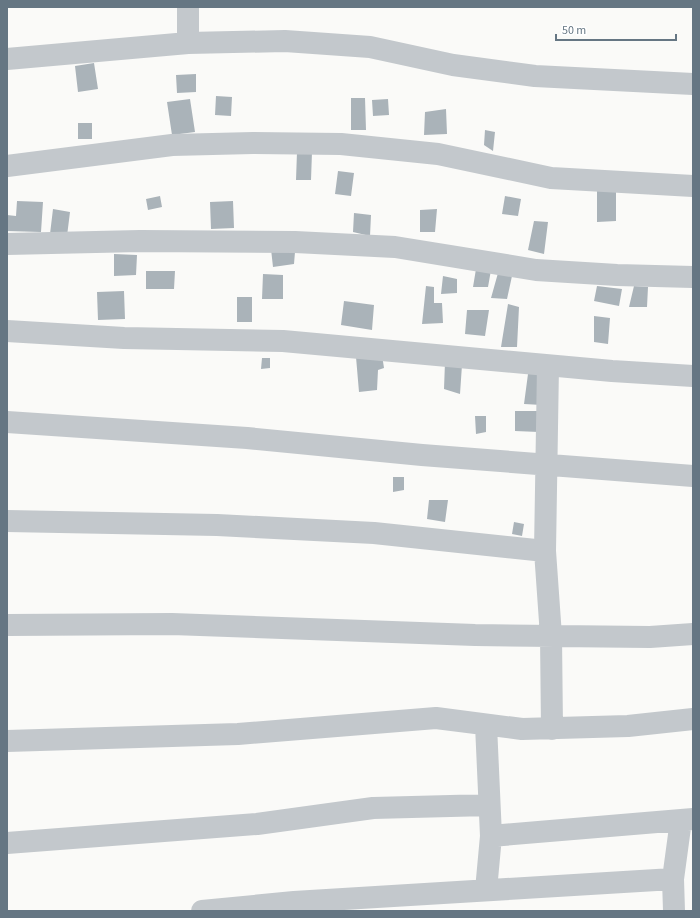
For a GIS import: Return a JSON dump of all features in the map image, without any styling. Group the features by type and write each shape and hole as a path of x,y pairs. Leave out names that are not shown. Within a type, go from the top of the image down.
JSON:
{"street":[{"path":"188,7 188,44"},
{"path":"7,59 188,44 285,41 370,47 452,65 535,76 693,84"},
{"path":"7,166 172,145 253,143 341,144 438,154 551,178 693,186"},
{"path":"7,244 147,241 295,242 379,246 395,247 536,270 617,275 693,277"},
{"path":"7,331 124,338 283,341 548,366 693,376"},
{"path":"548,366 545,551 551,636 552,728"},
{"path":"7,422 247,438 422,455 693,476"},
{"path":"7,521 217,525 374,533 545,551"},
{"path":"7,625 172,624 475,635 551,636 650,637 693,634"},
{"path":"7,741 238,734 436,718 522,729 628,726 693,719"},
{"path":"486,725 491,836 486,890"},
{"path":"7,843 257,824 373,808 489,805"},
{"path":"491,836 687,820 673,879 674,911"},
{"path":"202,911 294,902 673,879"}],"building":[{"path":"94,63 98,89 78,92 75,66"},
{"path":"196,74 196,92 177,93 176,75"},
{"path":"216,96 232,97 231,116 215,115"},
{"path":"351,98 365,98 366,130 351,130"},
{"path":"190,99 195,132 172,135 167,102"},
{"path":"388,99 389,115 373,116 372,100"},
{"path":"446,109 447,134 424,135 425,112"},
{"path":"78,123 92,123 92,139 78,139"},
{"path":"485,130 495,132 493,151 484,145"},
{"path":"297,152 312,152 311,180 296,180"},
{"path":"338,171 354,173 351,196 335,194"},
{"path":"597,186 616,188 616,221 597,222"},
{"path":"160,196 162,207 148,210 146,199"},
{"path":"505,196 521,199 518,216 502,214"},
{"path":"17,201 43,202 41,232 7,231 7,215 16,216"},
{"path":"233,201 234,228 211,229 210,202"},
{"path":"53,209 70,212 67,236 50,234"},
{"path":"437,209 435,232 420,232 420,210"},
{"path":"354,213 371,215 370,236 353,232"},
{"path":"534,221 548,222 544,254 528,250"},
{"path":"271,249 295,252 294,264 273,267"},
{"path":"114,254 137,255 136,275 114,276"},
{"path":"476,269 491,270 488,287 473,287"},
{"path":"146,271 175,271 174,289 146,289"},
{"path":"498,273 512,276 507,299 491,298"},
{"path":"263,274 283,275 283,299 262,299"},
{"path":"443,276 457,279 457,293 441,294"},
{"path":"426,286 434,287 434,303 442,303 443,323 422,324"},
{"path":"597,286 622,289 619,306 594,301"},
{"path":"634,286 648,287 647,307 629,307"},
{"path":"124,291 125,319 98,320 97,292"},
{"path":"237,297 252,297 252,322 237,322"},
{"path":"344,301 374,305 372,330 341,325"},
{"path":"508,304 519,307 517,347 501,347"},
{"path":"467,310 489,310 485,336 465,334"},
{"path":"594,316 610,318 608,344 594,342"},
{"path":"382,355 384,368 378,370 377,390 359,392 356,357"},
{"path":"262,358 270,358 270,368 261,369"},
{"path":"445,362 462,365 460,394 444,389"},
{"path":"544,371 542,405 524,404 528,374"},
{"path":"515,411 538,411 539,432 515,431"},
{"path":"475,416 486,416 486,432 476,434"},
{"path":"393,477 404,477 404,490 393,492"},
{"path":"429,500 448,500 445,522 427,519"},
{"path":"514,522 524,524 522,536 512,534"}]}
